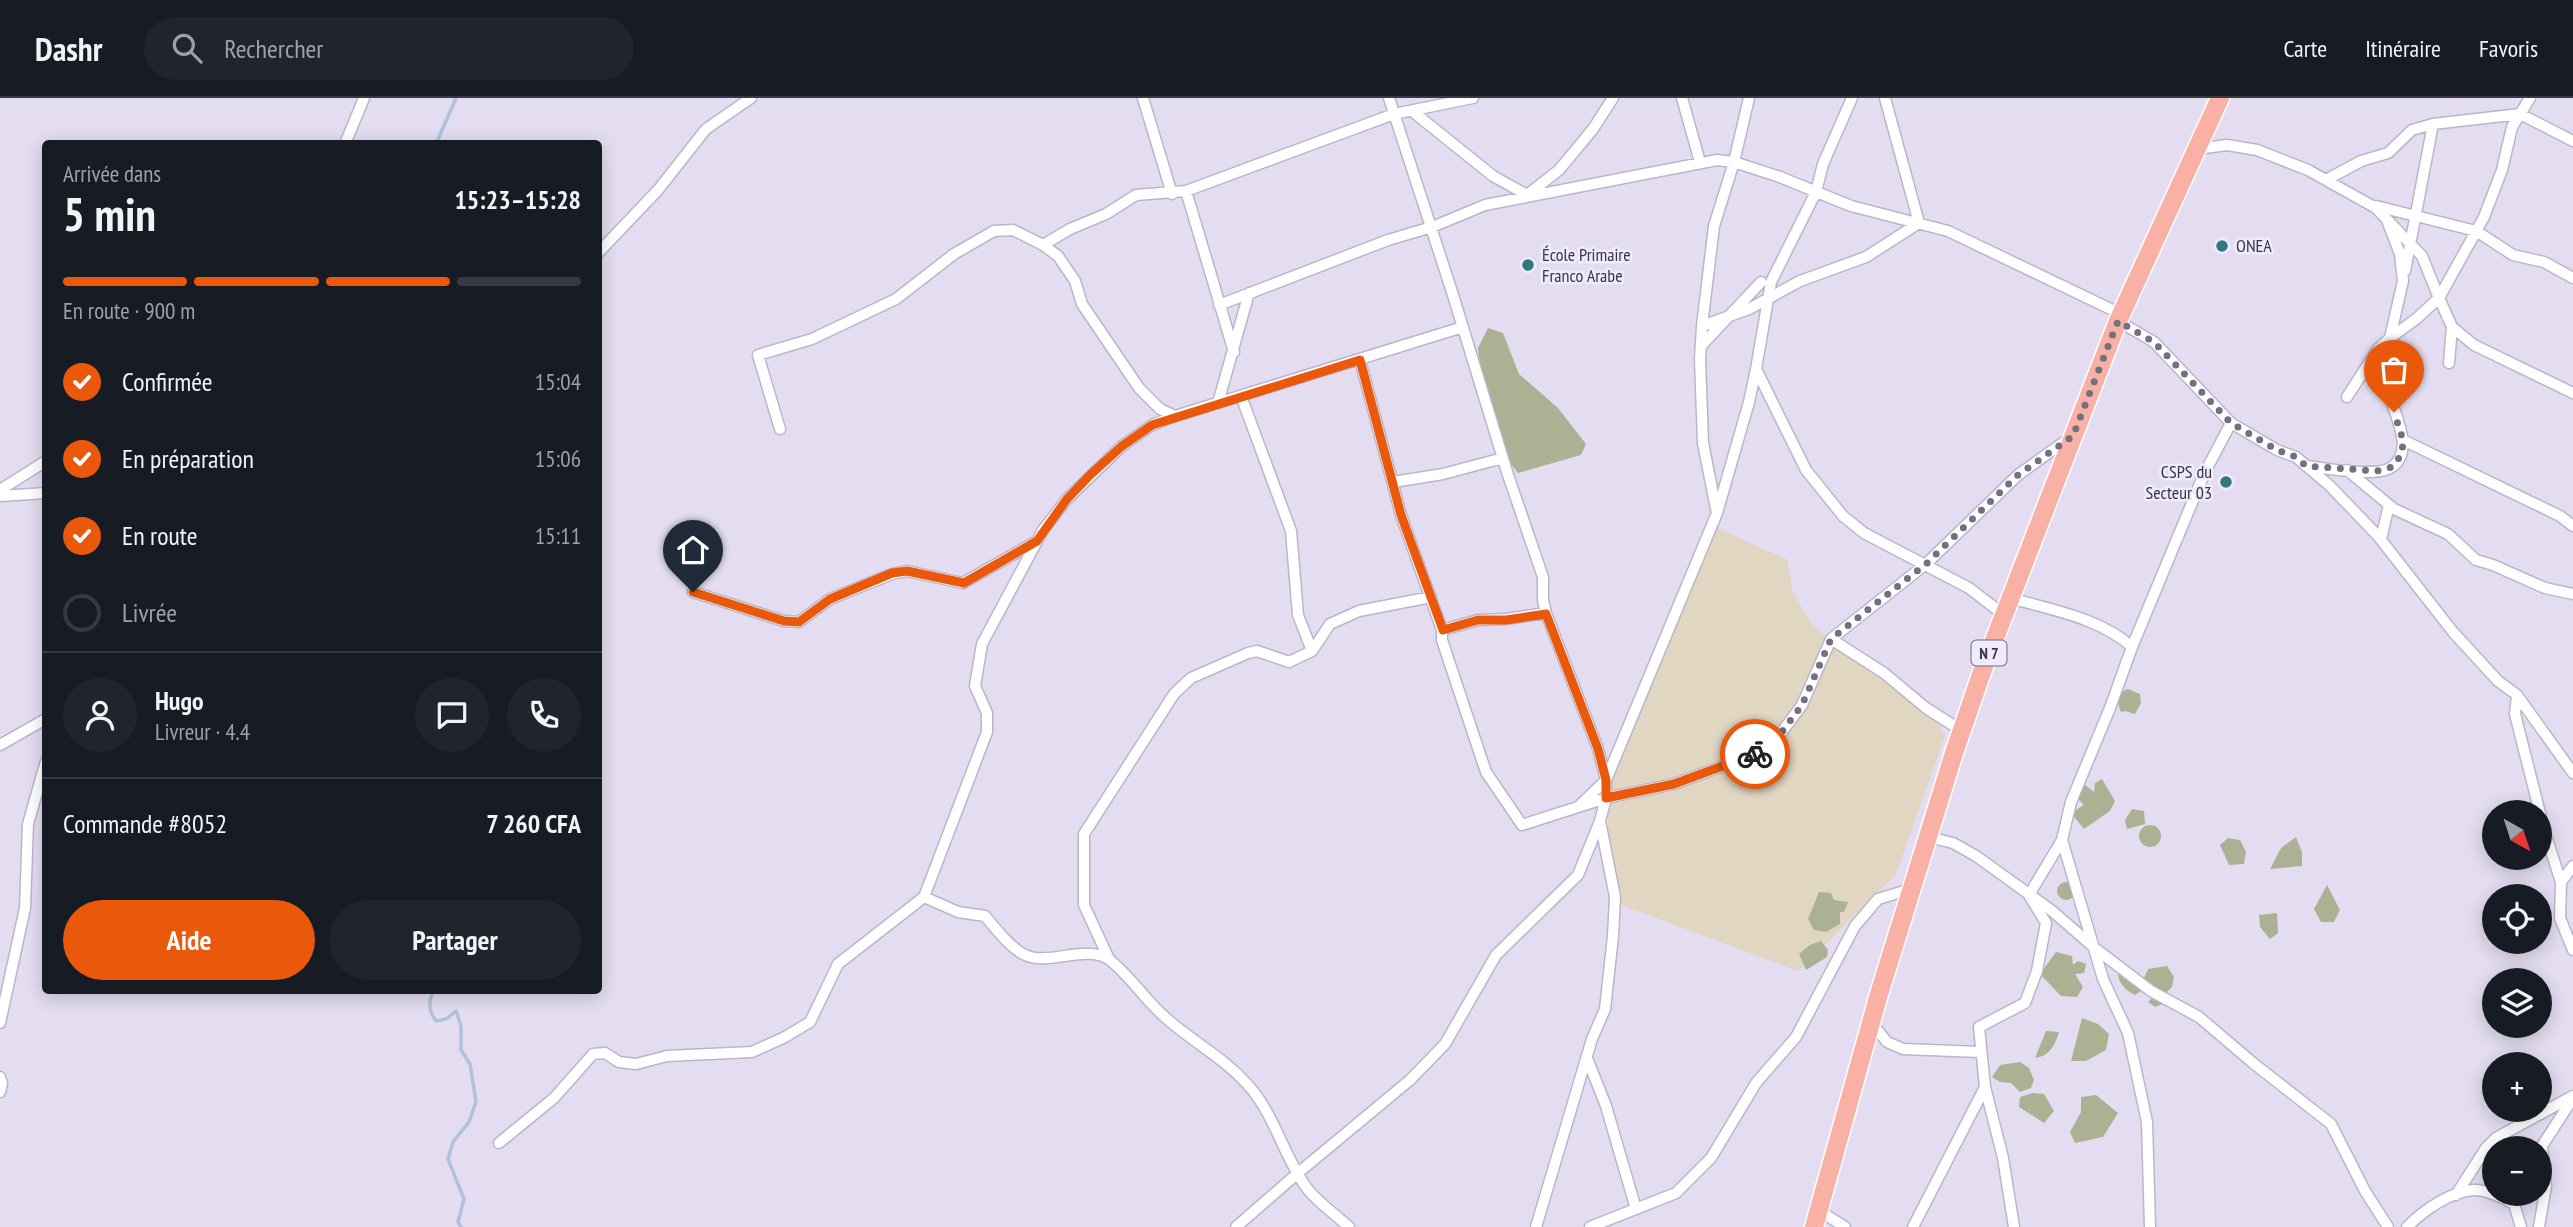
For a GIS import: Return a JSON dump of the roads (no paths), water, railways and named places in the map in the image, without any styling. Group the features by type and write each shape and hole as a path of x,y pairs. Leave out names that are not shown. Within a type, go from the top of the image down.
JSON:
{"highway":[{"name":"N 7","path":"1816,1219 1911,889 1962,731 2120,317 2220,98"}],"street":[{"path":"347,140 364,98"},
{"path":"602,249 658,190 706,129 751,98"},
{"path":"1143,98 1172,194"},
{"path":"1236,1227 1410,1080 1445,1044 1496,955 1578,875 1600,821 1606,798 1606,780 1598,749 1546,614 1543,578 1389,98"},
{"path":"1042,245 1070,229 1106,214 1136,195 1186,191 1394,114 1473,98"},
{"path":"1527,195 1559,170 1593,129 1614,98"},
{"path":"1682,98 1700,162"},
{"path":"1717,513 1703,443 1702,326 1714,226 1734,162 1749,98"},
{"path":"1576,809 1606,780 1717,513 1749,402 1771,282 1816,192 1823,164 1852,98"},
{"path":"1885,98 1919,223"},
{"path":"2347,397 2378,349 2439,298 2484,217 2502,170 2512,127 2530,98"},
{"path":"2326,180 2345,168 2388,152 2412,130 2522,107 2573,141"},
{"path":"1412,111 1493,176 1527,195"},
{"path":"2306,466 2377,471 2392,467 2402,454 2403,440 2387,385 2390,338 2434,124"},
{"path":"2197,149 2227,145 2257,150 2308,170 2370,205 2422,256 2452,327 2474,345 2573,393"},
{"path":"1219,305 1485,205 1717,160 1734,162 1852,206 1948,231 2120,317 2154,342 2231,423 2277,450 2296,457 2330,486 2381,539 2453,632 2498,681 2517,695 2573,773"},
{"path":"1186,191 1234,352"},
{"path":"2370,205 2476,231 2513,255 2544,262 2573,278"},
{"path":"2387,220 2400,254 2403,281"},
{"path":"1702,326 1767,300 1800,281 1866,257 1919,223"},
{"path":"2456,225 2467,245"},
{"path":"780,429 758,355 812,339 896,299 954,254 993,231 1013,230 1058,256 1075,281 1082,304 1139,388 1160,409 1175,416"},
{"path":"1701,346 1761,282"},
{"path":"1219,402 1234,352 1239,320 1249,293"},
{"path":"499,1143 554,1098 593,1054 605,1053 619,1062 636,1065 667,1056 752,1052 785,1037 810,1022 838,964 924,897 987,732 987,713 975,686 982,644 1037,541 1067,499 1122,446 1152,425 1175,416 1463,327"},
{"path":"2449,363 2452,327"},
{"path":"1360,360 1401,515 1443,630 1443,640 1486,772 1522,825 1606,798 1674,784 1769,749 1802,705 1831,639 1926,564 2018,475 2073,436"},
{"path":"1756,369 1806,470 1843,516 1864,533 2008,606 2078,617 2118,634 2132,648"},
{"path":"1241,397 1290,531 1298,615 1312,651"},
{"path":"2029,895 2062,840 2071,802 2132,648 2204,474 2231,423"},
{"path":"2403,440 2560,516 2572,527"},
{"path":"1393,482 1443,474 1503,458"},
{"path":"0,493 42,464"},
{"path":"2347,470 2389,505 2448,534 2476,560 2545,588 2573,594"},
{"path":"0,493 42,493"},
{"path":"2381,539 2389,505"},
{"path":"693,592 784,621 799,622 830,599 892,573 907,571 964,583 1037,541"},
{"path":"1349,1227 1307,1189 1268,1112 1248,1086 1217,1055 1187,1037 1163,1016 1109,959 1084,905 1084,834 1174,694 1191,678 1257,651 1289,662 1312,651 1330,624 1359,611 1431,597"},
{"path":"1443,630 1478,620 1506,620 1546,614"},
{"path":"1831,639 1884,673 1926,708 1962,731"},
{"path":"2517,695 2515,714 2545,833 2561,882 2560,918 2573,950"},
{"path":"0,745 20,731 42,721"},
{"path":"2562,761 2573,754"},
{"path":"0,1023 25,908 28,824 42,775"},
{"path":"1536,1227 1587,1058 1605,1009 1615,897 1600,821"},
{"path":"1928,836 1953,843 1976,856 2066,922 2096,949 2151,990 2199,1017 2331,1124 2365,1191 2388,1227"},
{"path":"2062,840 2103,979 2128,1033 2147,1122 2150,1227"},
{"path":"2561,882 2573,866"},
{"path":"1590,1227 1676,1193 1712,1158 1756,1083 1796,1037 1856,926 1878,899 1911,889"},
{"path":"2014,1227 2003,1157 1986,1087 1979,1027 2025,1003 2037,971 2046,923 2029,895"},
{"path":"924,897 958,912 985,916 1006,940 1024,954 1037,958 1085,954 1109,959"},
{"path":"1871,1023 1887,1042 1903,1049 1980,1052"},
{"path":"1587,1058 1606,1106 1636,1209"},
{"path":"0,1077 0,1092"},
{"path":"1913,1227 1986,1087"},
{"path":"2456,1195 2486,1148 2496,1138 2573,1097"},
{"path":"2539,1227 2546,1186 2542,1146 2573,1097"},
{"path":"2407,1227 2421,1213 2456,1195 2475,1190 2514,1204 2521,1227"},
{"path":"1816,1219 1844,1227"}],"waterway":[{"path":"438,140 456,98"},
{"path":"432,994 430,1006 436,1021 446,1019 456,1011 461,1026 461,1050 470,1064 476,1102 469,1122 453,1142 448,1159 464,1199 458,1222 461,1227"}],"place":[{"name":"ONEA","path":"2222,246"},
{"name":"École Primaire Franco Arabe","path":"1528,265"},
{"name":"CSPS du Secteur 03","path":"2226,482"}]}
